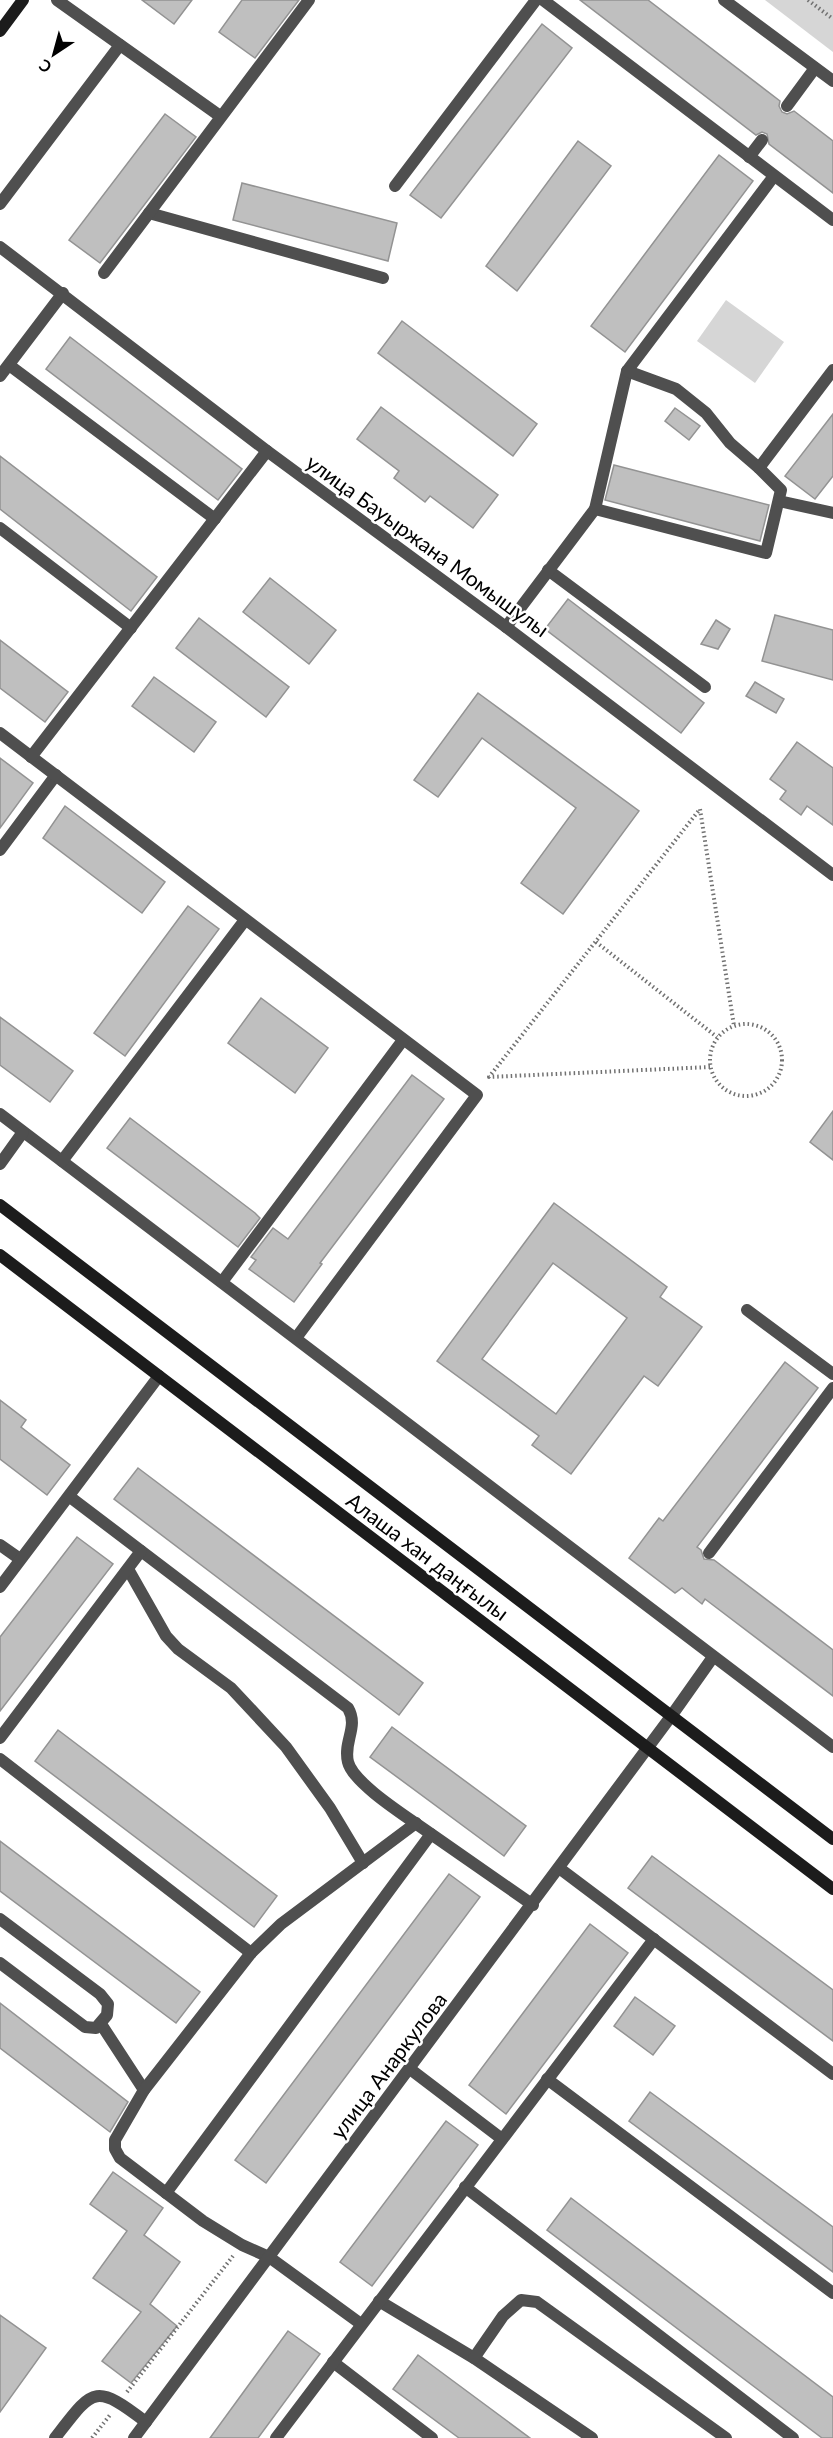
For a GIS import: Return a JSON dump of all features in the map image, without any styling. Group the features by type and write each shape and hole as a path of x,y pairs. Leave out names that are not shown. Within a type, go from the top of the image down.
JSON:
{"main road":[{"path":"0,31 23,0"},
{"name":"Алаша хан даңғылы","path":"0,1205 833,1839"},
{"name":"Алаша хан даңғылы","path":"0,1255 833,1889"}],"street":[{"path":"57,0 220,116"},
{"path":"104,273 309,0"},
{"path":"395,186 536,0"},
{"path":"724,0 833,81"},
{"path":"548,1 833,220"},
{"path":"0,204 120,45"},
{"path":"788,106 815,68"},
{"path":"749,157 762,140"},
{"path":"506,627 595,509 627,371 774,176"},
{"path":"149,213 383,278"},
{"name":"улица Бауыржана Момышулы","path":"0,247 267,451 506,627 833,875"},
{"path":"0,376 63,293"},
{"path":"9,365 215,519"},
{"path":"759,468 833,370"},
{"path":"595,509 766,553 779,501 781,490 730,443 706,412 676,389 627,371"},
{"path":"31,757 267,451"},
{"path":"779,501 833,513"},
{"path":"0,528 131,628"},
{"path":"548,570 705,687"},
{"path":"0,733 477,1095 296,1338"},
{"path":"0,850 56,775"},
{"path":"62,1161 245,920"},
{"path":"222,1282 404,1040"},
{"path":"0,1114 833,1747"},
{"path":"0,1164 23,1131"},
{"path":"747,1310 833,1374"},
{"path":"0,1587 159,1376"},
{"path":"709,1553 833,1388"},
{"path":"70,1497 348,1708 354,1717 354,1726 347,1745 348,1763 356,1778 533,1905"},
{"path":"0,1545 20,1560"},
{"path":"0,1738 141,1551"},
{"path":"128,1569 166,1636 178,1649 231,1688 286,1747 330,1808 363,1863"},
{"name":"улица Анаркулова","path":"134,2438 533,1905 713,1657"},
{"path":"0,1759 251,1953"},
{"path":"361,2324 269,2257 242,2245 127,2165 115,2149 115,2140 144,2090 251,1953 281,1924 416,1822"},
{"path":"166,2193 431,1834"},
{"path":"559,1868 833,2074"},
{"path":"0,1919 104,1998 109,2010 96,2028 86,2027 0,1963"},
{"path":"276,2438 654,1939"},
{"path":"101,2024 144,2090"},
{"path":"410,2069 502,2139"},
{"path":"547,2079 833,2293"},
{"path":"465,2187 793,2438"},
{"path":"474,2358 503,2316 515,2305 521,2300 537,2302 726,2438"},
{"path":"379,2301 474,2358 592,2438"},
{"path":"333,2362 432,2438"},
{"path":"55,2438 85,2400 94,2395 106,2396 120,2402 146,2422"}],"path":[{"path":"808,0 833,19"},
{"path":"710,1067 489,1077 700,809 734,1026"},
{"path":"596,942 717,1037"},
{"path":"734,1026 759,1026 769,1032 781,1054 782,1066 777,1078 769,1088 759,1094 746,1096 734,1094 723,1088 715,1079 710,1067 710,1057 717,1037 734,1026"},
{"path":"92,2438 242,2245"}],"shaded area":[{"path":"765,0 833,0 833,52"},
{"path":"726,300 784,342 755,383 697,341"}],"building":[{"path":"142,0 192,0 174,24"},
{"path":"242,0 299,0 255,58 219,32"},
{"path":"580,0 648,0 780,101 779,106 782,112 787,114 794,111 833,141 833,193 769,144 767,134 762,132 756,135"},
{"path":"542,24 572,48 441,218 410,195"},
{"path":"165,114 196,137 100,263 69,240"},
{"path":"578,141 611,166 517,291 486,266"},
{"path":"719,155 753,181 625,352 591,326"},
{"path":"242,183 397,223 388,261 233,220"},
{"path":"402,321 537,424 513,456 378,353"},
{"path":"70,337 242,469 218,500 46,369"},
{"path":"381,407 498,495 473,528 430,496 425,502 394,478 399,471 357,439"},
{"path":"675,408 700,426 689,440 665,421"},
{"path":"833,414 833,476 815,499 785,476"},
{"path":"0,456 157,577 131,611 0,509"},
{"path":"614,465 769,505 760,541 605,500"},
{"path":"270,578 336,630 309,664 243,612"},
{"path":"568,599 704,703 681,733 545,629"},
{"path":"775,615 833,630 833,680 762,661"},
{"path":"199,618 289,687 266,717 176,648"},
{"path":"716,620 730,629 718,649 701,644"},
{"path":"0,640 68,692 45,722 0,688"},
{"path":"154,677 216,722 194,752 132,706"},
{"path":"755,682 784,699 776,713 746,696"},
{"path":"478,693 639,811 563,914 521,883 576,808 482,738 438,797 414,780"},
{"path":"797,742 833,768 833,825 807,806 801,815 780,799 786,791 770,779"},
{"path":"0,758 33,783 0,828"},
{"path":"65,806 165,882 142,913 43,838"},
{"path":"188,906 219,929 125,1056 94,1033"},
{"path":"261,998 328,1048 295,1093 228,1043"},
{"path":"0,1017 73,1071 50,1102 0,1065"},
{"path":"412,1075 444,1099 320,1263 322,1264 294,1302 249,1269 256,1260 251,1257 273,1228 288,1239"},
{"path":"833,1111 833,1160 810,1142"},
{"path":"130,1118 260,1218 238,1247 107,1148"},
{"path":"554,1203 667,1287 660,1297 702,1327 658,1386 644,1376 571,1474 532,1445 539,1436 437,1361","holes":["553,1263 627,1318 556,1414 482,1359"]},
{"path":"785,1362 818,1388 697,1547 701,1550 704,1559 714,1560 833,1650 833,1696 705,1599 702,1604 682,1588 675,1593 629,1558 659,1518 663,1521"},
{"path":"0,1400 26,1420 21,1427 70,1465 47,1495 0,1459"},
{"path":"138,1468 423,1683 399,1715 114,1499"},
{"path":"77,1537 113,1564 0,1711 0,1637"},
{"path":"392,1727 526,1826 504,1856 370,1757"},
{"path":"58,1730 277,1896 254,1927 35,1761"},
{"path":"0,1841 200,1992 176,2023 0,1891"},
{"path":"652,1856 833,1990 833,2041 628,1888"},
{"path":"449,1874 480,1897 266,2183 235,2160"},
{"path":"590,1924 628,1953 506,2114 469,2085"},
{"path":"635,1997 675,2026 653,2055 614,2026"},
{"path":"0,2003 128,2102 110,2132 0,2048"},
{"path":"650,2092 833,2227 833,2272 629,2121"},
{"path":"446,2121 478,2145 372,2286 340,2262"},
{"path":"113,2172 163,2208 144,2235 180,2262 150,2304 177,2326 131,2383 102,2361 141,2312 93,2278 127,2231 90,2204"},
{"path":"571,2198 833,2397 833,2438 822,2438 547,2230"},
{"path":"0,2315 46,2348 0,2412"},
{"path":"288,2331 320,2354 258,2438 210,2438"},
{"path":"418,2355 530,2438 459,2438 393,2389"}]}
